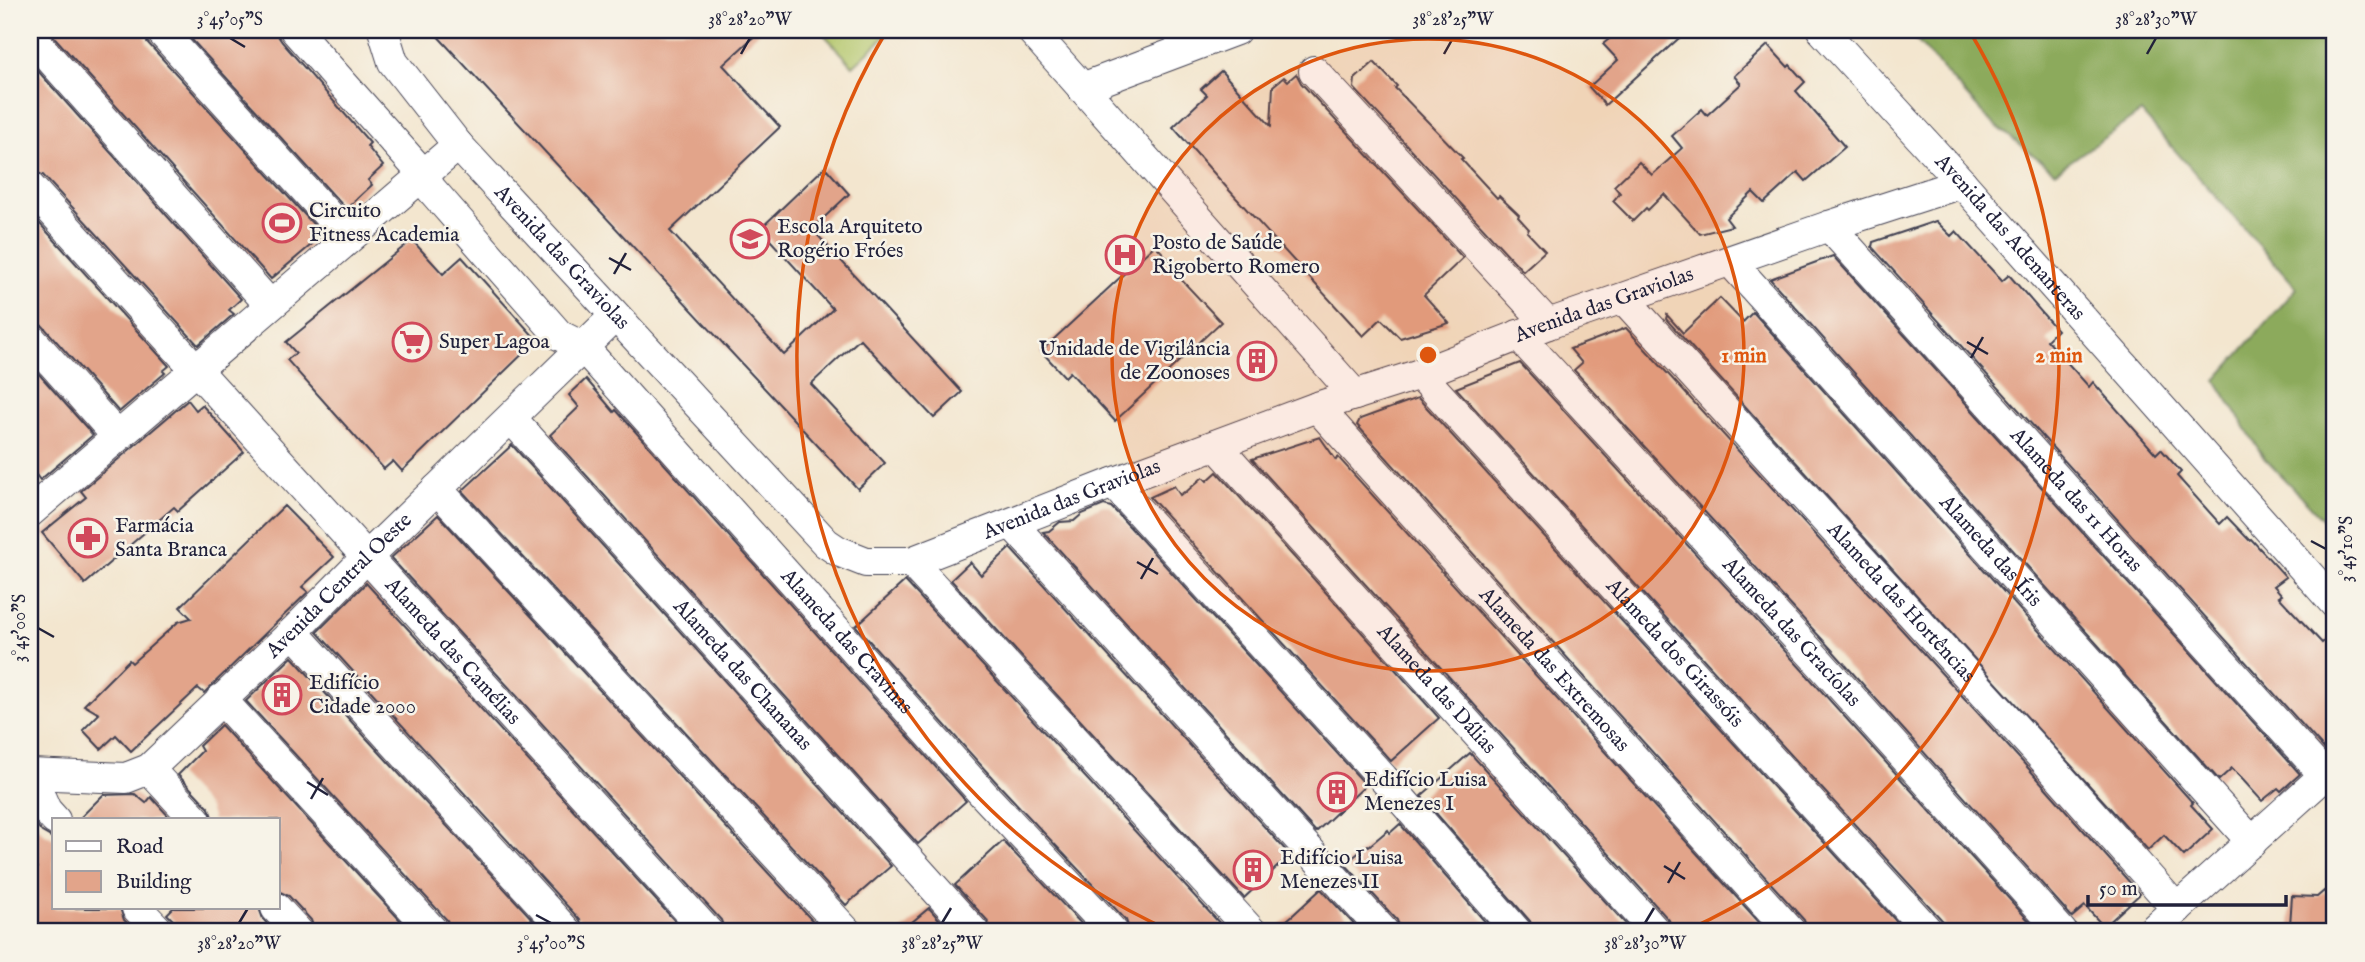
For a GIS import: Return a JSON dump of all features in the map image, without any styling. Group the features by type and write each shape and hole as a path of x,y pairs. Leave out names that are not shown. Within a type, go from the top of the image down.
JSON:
{"street":[{"path":"160,30 348,237"},
{"name":"Alameda das Cravinas","path":"295,30 423,173 431,189 559,335 583,347 984,795 1113,932"},
{"name":"Avenida das Graviolas","path":"383,30 393,62 458,145 826,543 866,562 911,562 1317,407 1420,373 1548,324 1829,226 1962,183"},
{"path":"1031,30 1355,395"},
{"path":"1082,88 1236,30"},
{"name":"Avenida das Adenanteras","path":"1822,30 1962,183 2335,604"},
{"path":"30,36 270,305"},
{"path":"1314,71 1548,324"},
{"path":"34,501 196,370 458,145"},
{"name":"Alameda das Camélias","path":"30,187 708,932"},
{"name":"Alameda das 11 Horas","path":"1829,226 2330,771"},
{"name":"Alameda das Íris","path":"1730,261 2252,842"},
{"name":"Alameda das Hortências","path":"1624,299 2042,757 2176,909"},
{"name":"Avenida Central Oeste","path":"30,773 126,778 149,769 293,632 615,316"},
{"name":"Alameda das Gracíolas","path":"1518,335 1810,652 2062,932"},
{"path":"30,338 117,436"},
{"name":"Alameda dos Girassóis","path":"1420,373 1929,932"},
{"name":"Alameda das Extremosas","path":"1317,407 1791,932"},
{"name":"Alameda das Chananas","path":"511,418 974,932"},
{"name":"Alameda das Dálias","path":"1216,445 1656,932"},
{"path":"1113,484 1383,778 1517,932"},
{"path":"437,489 847,932"},
{"path":"1012,524 1384,932"},
{"path":"911,562 1252,932"},
{"path":"293,632 567,932"},
{"path":"221,699 434,932"},
{"path":"149,769 194,818"},
{"path":"2151,932 2330,771"},
{"path":"30,773 46,810 53,818"},
{"path":"138,909 160,932"},
{"path":"277,909 298,932"}],"green space":[{"path":"820,30 892,30 853,66"},
{"path":"1907,30 2335,30 2335,532 2264,458 2216,380 2297,288 2141,112 2055,172 1989,120"}],"building":[{"path":"48,30 143,30 147,42 323,235 271,279"},
{"path":"183,30 274,30 370,143 367,146 383,166 368,180 372,185 346,209"},
{"path":"432,30 761,30 723,65 780,127 670,231 784,355 833,309 760,229 825,167 849,194 812,229 962,392 934,418 860,339 811,384 885,463 858,489"},
{"path":"1620,30 1688,30 1605,105 1589,87 1618,60 1603,44"},
{"path":"1768,45 1805,82 1796,91 1845,147 1806,181 1798,172 1764,203 1753,192 1726,218 1732,226 1700,234 1664,194 1633,221 1613,201 1620,193 1614,186 1639,162 1652,175 1682,148 1672,136 1702,109 1707,115 1741,84 1734,76"},
{"path":"30,62 241,299 229,310 234,314 198,345 43,175 30,170"},
{"path":"1374,62 1497,198 1499,196 1519,215 1529,229 1527,232 1545,251 1523,271 1354,88 1355,79"},
{"path":"1221,71 1271,126 1273,86 1284,77 1288,81 1296,74 1301,83 1463,258 1424,295 1449,323 1400,338 1381,319 1363,336 1228,189 1173,127 1207,95 1201,89"},
{"path":"30,213 169,366 163,371 165,373 119,412 43,326 30,321"},
{"path":"1936,221 1951,236 1956,231 2002,281 2009,275 2057,330 2047,340 2089,387 2093,382 2156,454 2161,449 2181,472 2177,476 2220,524 2227,517 2286,577 2274,586 2282,595 2279,597 2322,643 2335,632 2335,749 2326,751 1872,247 1873,242"},
{"path":"412,240 443,274 462,257 537,340 402,471 393,461 384,469 287,360 296,353 286,342"},
{"path":"1155,245 1180,271 1176,274 1221,322 1115,421 1070,372 1065,377 1041,351"},
{"path":"1833,256 2300,774 2281,791 2278,788 2262,801 2232,768 2219,780 1770,279"},
{"path":"1720,298 1743,322 1753,312 2193,803 2191,805 2213,829 2184,856 2164,835 2148,850 1666,319 1667,315 1683,333"},
{"path":"1626,328 2140,894 2104,927 2085,906 2072,917 1832,650 1574,370 1582,363 1570,349"},
{"name":"Unidade de Vigilância de Zoonoses","path":"1265,344 1275,368 1249,378 1240,355"},
{"path":"1520,363 2039,932 1946,932 1942,920 1456,388"},
{"path":"30,364 93,435 40,480 30,467"},
{"path":"586,379 966,801 918,844 550,435 579,407 569,395"},
{"path":"1418,398 1906,932 1808,932 1804,920 1357,425 1360,419"},
{"path":"188,400 196,410 202,405 244,452 178,511 174,507 85,584 42,533 86,497 81,491"},
{"path":"1320,437 1336,460 1338,457 1768,932 1673,932 1669,920 1252,459"},
{"path":"512,445 891,866 846,905 462,491"},
{"path":"1217,472 1439,718 1391,761 1150,497 1174,486 1180,495 1203,477 1207,481"},
{"path":"1104,505 1117,513 1366,785 1316,832 1043,532 1049,531 1060,522 1074,521 1082,514"},
{"path":"284,506 334,557 302,587 308,592 204,693 198,688 131,751 116,735 101,749 83,730 99,714 84,705 129,660 132,663 178,622 191,618 180,607"},
{"path":"438,515 820,929 817,932 725,932 721,920 391,558"},
{"path":"1010,548 1290,855 1244,898 951,580 970,562 981,575"},
{"path":"905,581 1228,932 1130,932 1126,920 997,783 856,626"},
{"path":"366,583 685,932 584,932 580,920 317,632"},
{"path":"292,657 544,932 451,932 447,920 246,701"},
{"path":"221,725 411,932 315,932 311,920 289,896 280,892 280,818 212,818 209,808 178,775 202,751 199,746"},
{"path":"1470,753 1633,932 1534,932 1530,921 1421,796"},
{"path":"135,794 146,803 151,797 170,818 80,818 103,795"},
{"path":"30,817 42,832 52,838 52,909 120,909 124,920 136,932 30,932 30,875 37,868 30,860"},
{"path":"1400,824 1494,932 1401,932 1397,920 1345,864 1388,830 1390,833"},
{"path":"1003,841 1089,932 991,932 987,920 955,885"},
{"path":"1321,889 1361,932 1273,932 1294,914"},
{"path":"2324,891 2335,903 2335,932 2297,932 2290,925 2292,896 2317,897"},
{"path":"929,908 945,926 938,932 900,932"},
{"path":"172,909 259,909 263,919 274,932 177,932 173,920 167,914"}],"place":[{"name":"Circuito Fitness Academia","path":"282,223"},
{"name":"Escola Arquiteto Rogério Fróes","path":"750,239"},
{"name":"Posto de Saúde Rigoberto Romero","path":"1125,255"},
{"name":"Super Lagoa","path":"412,342"},
{"name":"Unidade de Vigilância de Zoonoses","path":"1257,361"},
{"name":"Farmácia Santa Branca","path":"88,538"},
{"name":"Edifício Cidade 2000","path":"282,695"},
{"name":"Edifício Luisa Menezes I","path":"1337,792"},
{"name":"Edifício Luisa Menezes II","path":"1253,870"}]}
